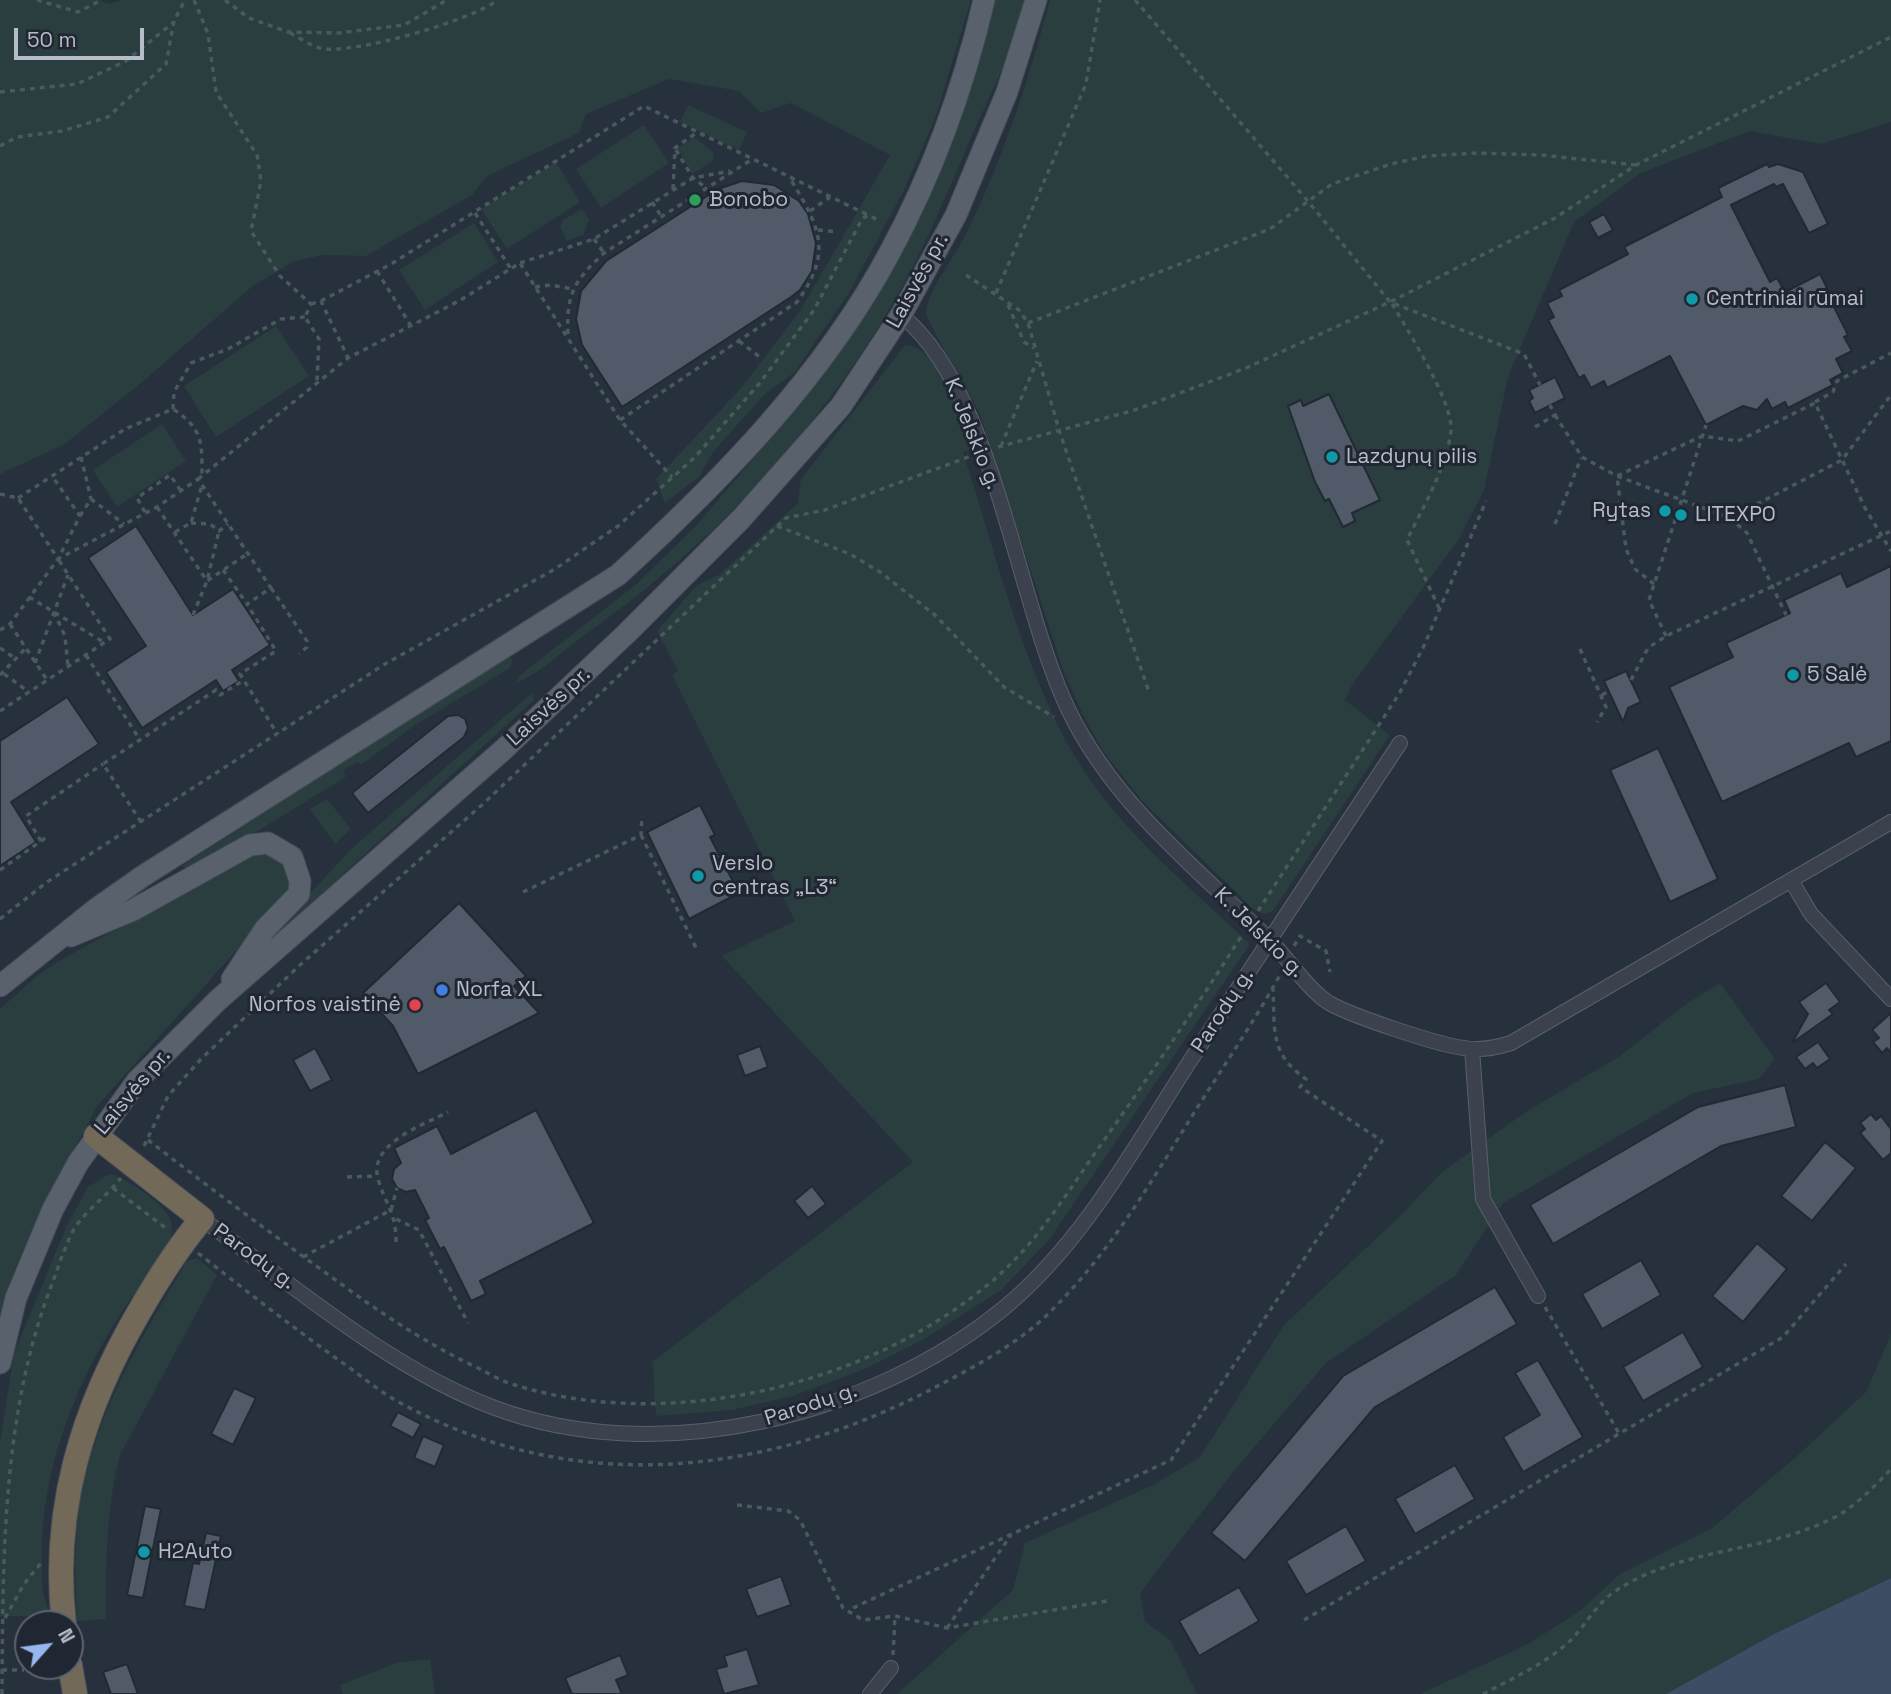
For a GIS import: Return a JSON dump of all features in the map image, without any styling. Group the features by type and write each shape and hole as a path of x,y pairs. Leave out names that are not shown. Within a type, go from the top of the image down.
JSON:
{"highway":[{"path":"64,1610 61,1538 72,1468 100,1387 131,1326 183,1241 202,1219 96,1136"}],"main road":[{"name":"Laisvės pr.","path":"0,986 51,943 143,876 618,575 666,531 756,439 797,389 834,339 890,253 936,152 973,45 984,0"},
{"name":"Laisvės pr.","path":"0,1363 16,1298 33,1253 66,1186 96,1136 137,1081 217,1001 503,750 627,634 792,465 841,406 901,315 956,215 1006,92 1036,0"},
{"path":"51,943 89,930 133,910 250,845 268,843 292,857 298,869 299,894 265,929 217,1001"}],"street":[{"name":"K. Jelskio g.","path":"901,315 918,328 960,394 982,452 1049,662 1081,732 1116,787 1146,822 1270,940 1327,1002 1346,1011 1472,1049 1511,1043 1891,822"},
{"name":"Parodų g.","path":"202,1219 412,1370 496,1409 577,1430 649,1435 740,1426 782,1418 822,1405 906,1370 1004,1308 1081,1227 1400,743"},
{"path":"1791,881 1811,914 1891,999"},
{"path":"1472,1049 1483,1199 1538,1296"},
{"path":"870,1694 891,1668"}],"path":[{"path":"37,0 78,12 102,0"},
{"path":"0,146 18,137 62,131 108,117 166,64 174,21 185,0"},
{"path":"194,0 208,34 216,92 257,155 261,181 251,232 280,276 311,304"},
{"path":"225,0 249,18 289,32 320,48 354,46 413,36 481,10 498,0"},
{"path":"289,32 339,33 404,25 447,0"},
{"path":"996,293 1086,84 1100,0"},
{"path":"1135,0 1307,200 1390,302 1441,393 1451,428 1444,456 1407,540 1439,608"},
{"path":"0,92 77,84 127,61 174,21"},
{"path":"2,1694 9,1475 24,1375 39,1319 75,1228 131,1165 148,1140 167,1096 201,1059 310,956 483,804 786,518 825,510 1001,446 1060,433 1135,410 1245,368 1390,302 1555,218 1636,165 1891,37"},
{"path":"305,317 311,304 377,271 475,213 645,106 880,221"},
{"path":"675,148 696,133"},
{"path":"675,148 693,178 706,188"},
{"path":"673,189 675,148"},
{"path":"1028,323 1270,229 1332,184 1391,164 1427,156 1541,155 1636,165"},
{"path":"568,336 569,300 576,280 604,253 751,160"},
{"path":"58,559 157,507 200,478 348,358 411,326 520,263 594,239 693,178 734,170"},
{"path":"620,420 797,302 811,283 817,267 820,239 810,211 790,178"},
{"path":"810,211 830,197"},
{"path":"652,202 661,216"},
{"path":"475,213 511,269"},
{"path":"0,919 47,882 278,734 407,652 555,569 618,526 694,458 759,384 807,319 862,219 868,215"},
{"path":"818,230 838,232"},
{"path":"594,239 604,253"},
{"path":"520,263 620,420 672,477"},
{"path":"377,271 411,326"},
{"path":"966,275 1019,310 1028,323 1060,433 1149,692"},
{"path":"536,287 551,285 573,289"},
{"path":"321,301 348,358"},
{"path":"1390,302 1524,354 1540,384"},
{"path":"1007,303 1024,342 1035,349"},
{"path":"305,317 319,339 317,382"},
{"path":"173,409 174,392 191,363 228,349 281,319 305,317"},
{"path":"739,341 761,358"},
{"path":"1617,476 1702,436 1738,441 1833,392 1837,381 1891,354"},
{"path":"1001,446 1038,359"},
{"path":"1730,518 1842,460 1891,395"},
{"path":"1815,402 1880,537 1891,551"},
{"path":"1550,405 1581,457 1617,476 1682,497 1730,518 1747,533 1786,615"},
{"path":"18,498 125,429 173,409"},
{"path":"173,409 192,422 202,444 202,485 307,641 307,647 299,654"},
{"path":"1535,427 1555,415"},
{"path":"1666,636 1649,600 1706,425"},
{"path":"81,457 91,499 124,524"},
{"path":"1555,524 1581,457"},
{"path":"146,513 137,498 170,475 181,491"},
{"path":"52,476 80,516"},
{"path":"1617,476 1626,549 1635,569 1654,584"},
{"path":"191,523 202,485"},
{"path":"0,494 18,498 110,639 0,711"},
{"path":"0,630 10,624 58,559 91,499"},
{"path":"148,1140 382,1314 433,1345 514,1385 601,1402 639,1405 731,1398 790,1385 860,1359 953,1310 993,1281 1039,1233 1251,922 1379,728 1423,648 1486,501"},
{"path":"157,507 207,581"},
{"path":"175,533 191,523 210,524 219,531"},
{"path":"193,615 207,581 219,531 228,524"},
{"path":"778,526 850,554 880,572 935,615 1004,687 1081,732"},
{"path":"1631,680 1648,648 1666,636 1891,531"},
{"path":"207,581 247,553"},
{"path":"223,570 276,650 240,674 278,734"},
{"path":"35,663 68,575"},
{"path":"247,604 271,588"},
{"path":"29,597 105,643"},
{"path":"54,612 65,636 68,667"},
{"path":"10,624 47,681"},
{"path":"26,648 2,674 29,692"},
{"path":"0,649 16,659"},
{"path":"1580,649 1606,707 1597,722"},
{"path":"86,655 140,740"},
{"path":"41,841 26,816 216,690 220,695 244,680"},
{"path":"1602,695 1609,691"},
{"path":"103,764 141,822"},
{"path":"642,816 641,835 698,952"},
{"path":"523,892 641,835"},
{"path":"0,870 48,836"},
{"path":"113,1188 292,1326 394,1399 460,1430 537,1456 621,1464 684,1465 755,1453 822,1437 899,1406 967,1370 1021,1336 1049,1314 1119,1234 1273,987 1300,936 1326,951 1330,972"},
{"path":"853,1608 1171,1460 1382,1141 1300,1087 1306,1079 1289,1067 1276,1047 1273,987"},
{"path":"396,1242 396,1219 377,1176 378,1161 390,1144 449,1112"},
{"path":"347,1177 377,1176"},
{"path":"303,1257 391,1210 397,1188"},
{"path":"396,1219 419,1230 468,1323"},
{"path":"1304,1620 1783,1337 1846,1264"},
{"path":"437,1279 443,1276"},
{"path":"1538,1296 1620,1435"},
{"path":"1483,1694 1540,1663 1570,1640 1614,1591 1652,1571 1686,1559 1796,1534 1832,1519 1891,1469"},
{"path":"737,1505 788,1511 800,1520 843,1608 863,1620 895,1616 947,1628 1107,1601"},
{"path":"947,1628 1011,1535"},
{"path":"4,1620 24,1584 61,1538"},
{"path":"891,1668 896,1642 895,1616"},
{"path":"2,1670 14,1670"}],"shaded area":[{"path":"0,0 99,0 109,4 122,0 971,0 935,119 903,192 849,293 794,373 765,394 713,452 699,477 665,503 656,479 741,388 800,311 890,155 791,103 761,113 739,91 669,79 586,114 579,133 487,176 472,195 366,256 323,255 295,261 254,285 147,378 65,444 0,474"},
{"path":"995,0 1025,0 1009,53 916,261 843,380 767,474 681,559 541,669 517,682 519,676 634,586 694,528 777,431 863,313 918,217 966,102"},
{"path":"1050,0 1891,0 1891,122 1821,144 1750,131 1641,173 1574,222 1508,377 1484,490 1459,539 1352,685 1345,700 1390,735 1273,911 1264,914 1253,909 1144,803 1104,753 1064,673 979,412 926,313 931,294 967,232 1004,147"},
{"path":"688,105 747,132 739,150 680,122"},
{"path":"644,125 669,163 601,208 576,169"},
{"path":"694,137 714,153 713,161 692,174 678,149"},
{"path":"556,162 580,202 507,249 481,209"},
{"path":"582,209 589,220 583,235 567,241 560,227 563,220"},
{"path":"474,223 498,262 425,310 399,270"},
{"path":"276,326 309,376 216,437 184,386"},
{"path":"905,345 917,348 928,357 948,386 972,449 963,452 1020,634 1057,723 1080,764 1106,801 1139,839 1250,944 1049,1240 1001,1290 923,1340 865,1369 793,1396 732,1410 657,1416 652,1362 913,1162 722,956 795,921 672,675 678,671 657,631 697,585 719,575 798,503 801,479"},
{"path":"162,424 186,461 117,507 93,470"},
{"path":"503,658 513,659 510,668 415,725 361,765 358,762 343,770 346,777 248,837 186,869 182,866"},
{"path":"533,692 534,700 274,937 270,937 352,848"},
{"path":"327,799 351,829 335,844 310,809"},
{"path":"258,852 279,858 290,873 289,892 98,1105 38,1216 14,1272 0,1315 0,1009 39,974 64,958"},
{"path":"1720,983 1775,1059 1759,1079 1693,1093 1503,1203 1456,1275 1326,1363 1233,1472 1140,1593 1145,1621 1171,1641 1197,1694 897,1694 1013,1590 1025,1543 1153,1485 1200,1457 1284,1325 1398,1218 1442,1172 1527,1111 1620,1056 1686,1004"},
{"path":"109,1174 136,1187 156,1202 170,1218 171,1236 168,1248 155,1269 131,1298 107,1336 64,1428 54,1460 43,1526 43,1589 50,1610 14,1610 14,1616 0,1616 0,1442 14,1353 67,1225 88,1187"},
{"path":"197,1258 217,1275 120,1455 109,1516 106,1619 84,1621 84,1610 77,1610 75,1565 77,1523 85,1475 107,1411 121,1380 187,1261"},
{"path":"1891,1334 1891,1578 1776,1633 1666,1694 1420,1694 1528,1644 1581,1610 1620,1574 1712,1528 1796,1457 1866,1392"},
{"path":"430,1659 435,1694 343,1694 340,1685 396,1663"}],"water":[{"path":"1891,1578 1891,1694 1666,1694 1776,1633"}],"building":[{"name":"Centriniai rūmai","path":"1767,164 1769,167 1778,164 1803,172 1828,224 1809,233 1783,184 1776,187 1774,184 1731,205 1770,282 1777,278 1785,292 1820,274 1848,335 1844,337 1852,351 1836,359 1843,373 1830,380 1833,385 1788,408 1785,402 1772,409 1767,399 1757,410 1743,406 1706,425 1670,356 1607,388 1604,381 1591,388 1584,375 1579,378 1548,320 1554,317 1547,303 1562,296 1559,290 1628,254 1624,247 1722,197 1718,188"},
{"path":"742,181 774,185 799,201 808,214 816,243 812,271 800,290 791,297 622,407 582,345 576,319 581,291 606,261 718,189"},
{"path":"1604,214 1613,230 1598,238 1589,222"},
{"path":"1555,377 1565,398 1535,413 1529,401 1533,398 1529,390"},
{"name":"Lazdynų pilis","path":"1329,394 1380,500 1352,513 1355,521 1343,527 1329,499 1325,501 1315,482 1288,406 1301,400 1303,406"},
{"path":"136,526 193,615 233,589 270,645 232,670 239,681 223,691 216,680 142,728 106,672 146,646 88,558"},
{"name":"5 Salė","path":"1891,566 1891,741 1856,757 1849,743 1722,802 1669,687 1733,657 1726,643 1790,613 1784,600 1841,573 1847,587"},
{"path":"1626,671 1641,702 1628,708 1623,722 1604,681"},
{"path":"67,697 99,744 11,802 36,842 0,866 0,741"},
{"path":"458,715 465,719 468,728 464,737 368,813 352,793 448,716"},
{"path":"1658,748 1718,879 1670,902 1610,770"},
{"name":"Verslo centras „L3“","path":"700,805 715,835 710,837 739,893 689,919 647,832"},
{"name":"Norfa XL","path":"459,903 526,976 514,986 539,1013 418,1074 393,1026 363,993"},
{"path":"1826,983 1840,1002 1829,1010 1833,1014 1792,1043 1808,1014 1799,1002"},
{"path":"1891,1013 1891,1053 1887,1048 1882,1053 1873,1042 1879,1038 1872,1030"},
{"path":"1818,1042 1830,1059 1817,1068 1813,1063 1805,1069 1796,1057"},
{"path":"760,1046 768,1067 745,1076 737,1055"},
{"path":"315,1048 332,1080 310,1091 293,1060"},
{"path":"1785,1085 1796,1127 1721,1146 1553,1244 1530,1205 1698,1107"},
{"path":"536,1110 594,1223 480,1281 486,1294 471,1301 444,1247 440,1249 425,1220 429,1218 415,1190 406,1192 397,1188 392,1179 394,1169 401,1163 394,1148 437,1126 451,1154"},
{"path":"1871,1114 1876,1120 1881,1116 1891,1129 1891,1153 1883,1160 1860,1133 1865,1129 1860,1123"},
{"path":"1825,1142 1856,1168 1812,1221 1781,1196"},
{"path":"812,1186 826,1204 808,1218 794,1201"},
{"path":"1757,1243 1787,1269 1743,1322 1712,1296"},
{"path":"1641,1260 1661,1295 1602,1329 1582,1294"},
{"path":"1495,1287 1517,1324 1375,1407 1245,1561 1211,1533 1343,1376"},
{"path":"1683,1332 1703,1367 1643,1401 1623,1367"},
{"path":"1538,1360 1583,1437 1523,1472 1503,1437 1540,1415 1515,1373"},
{"path":"234,1388 256,1398 233,1445 211,1434"},
{"path":"398,1412 421,1424 413,1438 390,1426"},
{"path":"423,1436 444,1445 435,1467 414,1458"},
{"path":"1455,1465 1475,1499 1415,1534 1395,1499"},
{"name":"H2Auto","path":"145,1506 161,1509 143,1598 127,1595"},
{"path":"1346,1526 1366,1561 1306,1595 1286,1561"},
{"path":"206,1533 221,1536 205,1610 184,1606 193,1563 199,1564"},
{"path":"781,1576 791,1605 757,1617 746,1589"},
{"path":"1239,1587 1259,1621 1199,1656 1179,1621"},
{"path":"747,1649 759,1685 724,1694 716,1669 727,1666 724,1656"},
{"path":"620,1655 628,1675 616,1680 622,1694 572,1694 565,1678"},
{"path":"127,1664 138,1694 111,1694 103,1672"}],"place":[{"name":"Bonobo","path":"695,200"},
{"name":"Centriniai rūmai","path":"1692,299"},
{"name":"Lazdynų pilis","path":"1332,457"},
{"name":"Rytas","path":"1665,511"},
{"name":"LITEXPO","path":"1681,515"},
{"name":"5 Salė","path":"1793,675"},
{"name":"Verslo centras „L3“","path":"698,876"},
{"name":"Norfa XL","path":"442,990"},
{"name":"Norfos vaistinė","path":"415,1005"},
{"name":"H2Auto","path":"144,1552"}]}
